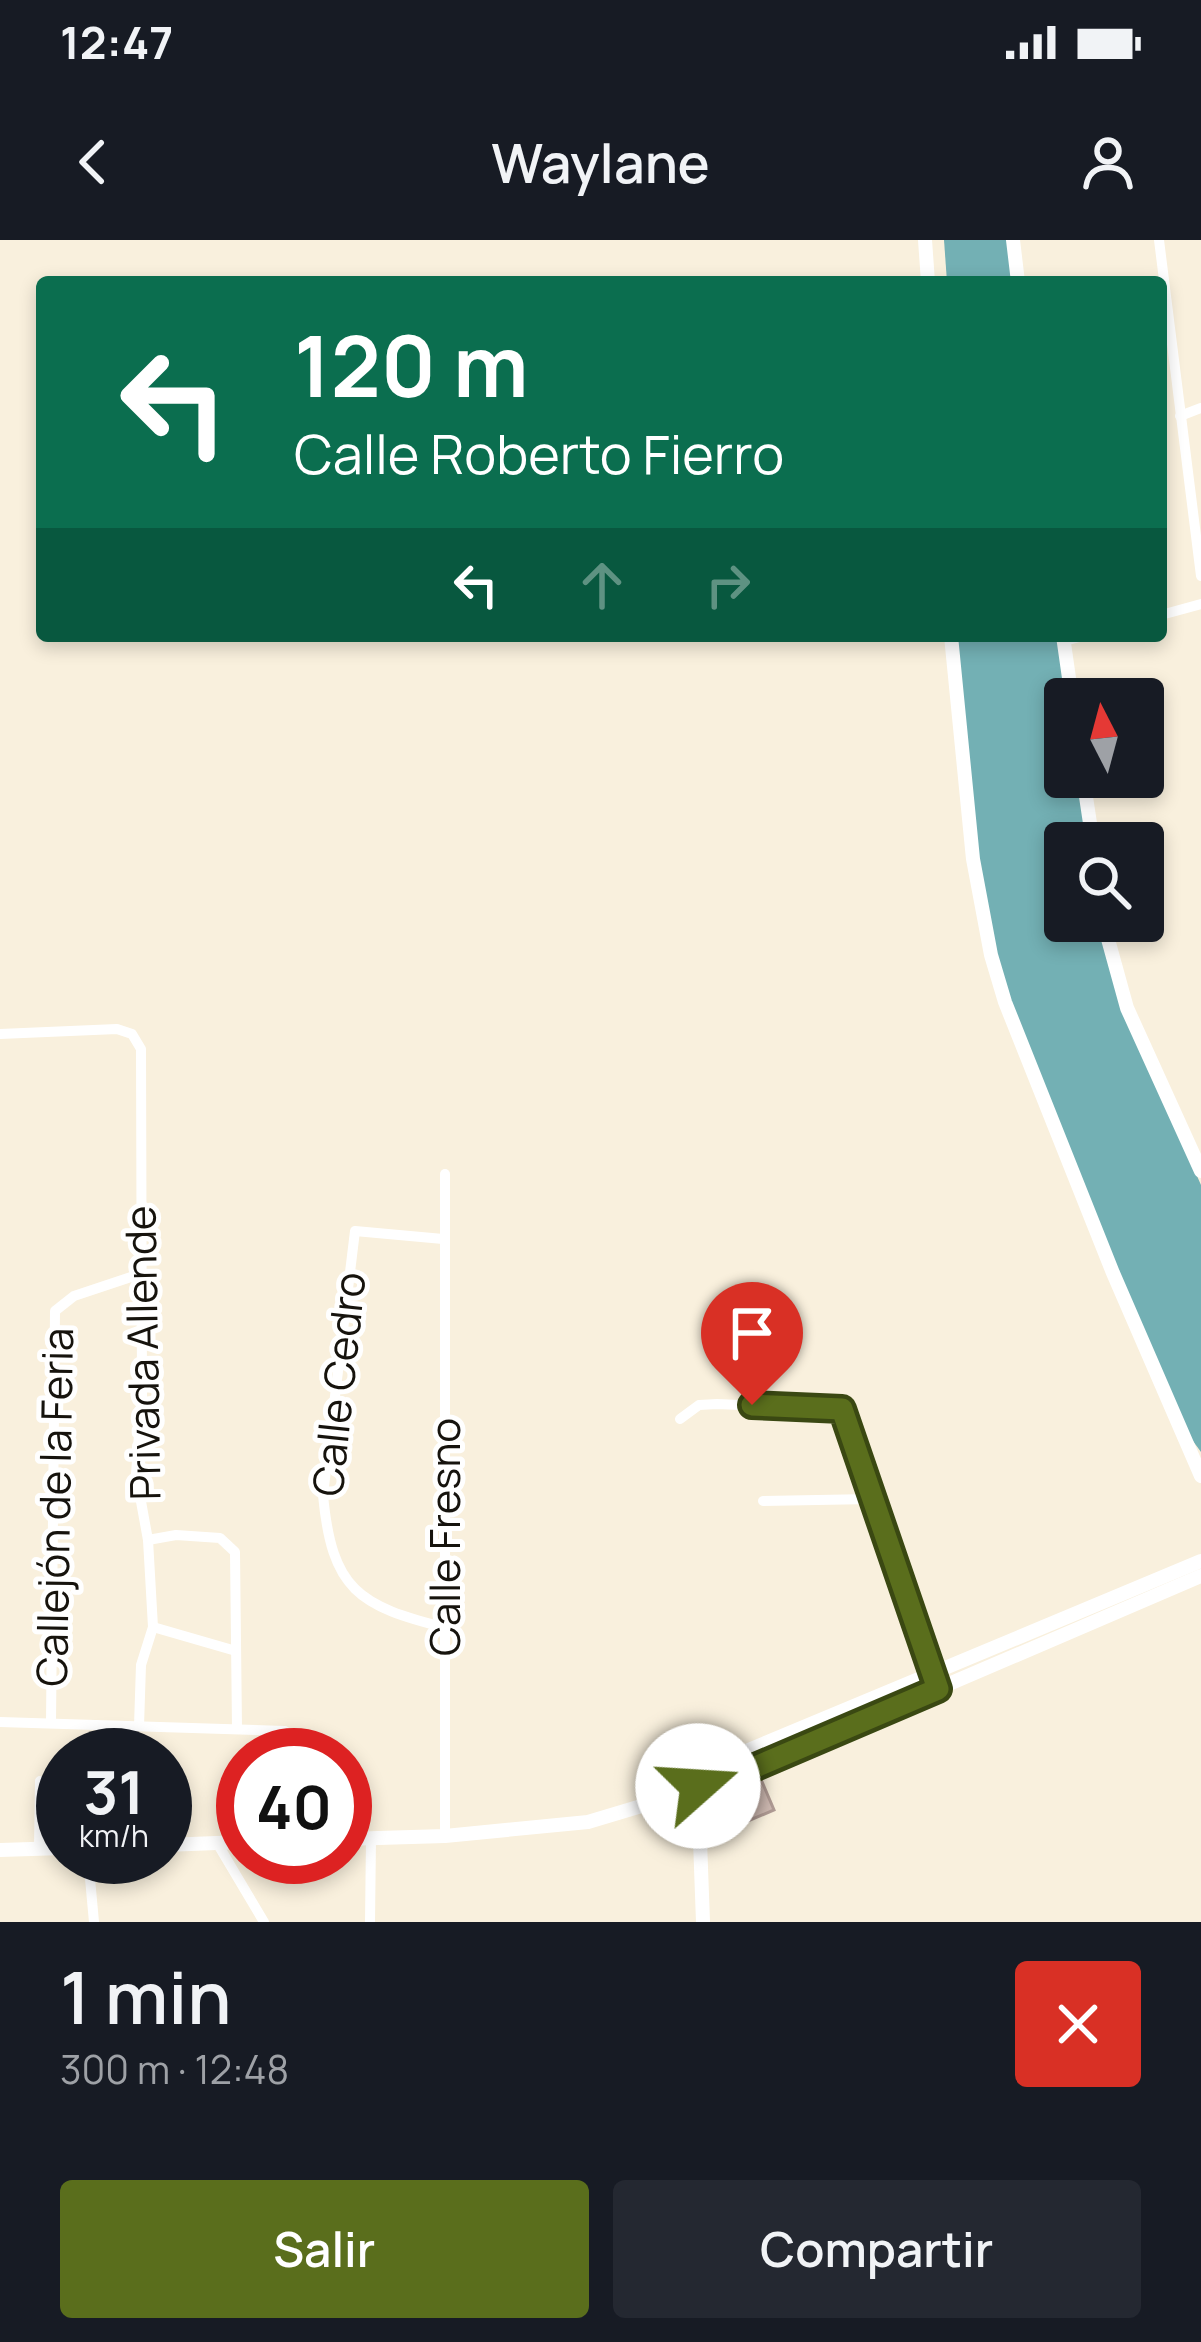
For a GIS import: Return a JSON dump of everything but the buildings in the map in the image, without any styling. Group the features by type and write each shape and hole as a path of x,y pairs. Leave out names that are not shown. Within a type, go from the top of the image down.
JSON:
{"street":[{"path":"925,240 928,276"},
{"path":"1013,240 1017,276"},
{"path":"1159,240 1163,276"},
{"path":"1167,307 1201,576"},
{"path":"1180,416 1201,408"},
{"path":"1167,613 1201,604"},
{"path":"952,642 973,859 1006,1002 1113,1273 1201,1476"},
{"path":"1064,642 1069,678"},
{"path":"1109,942 1127,1008 1201,1171"},
{"name":"Privada Allende","path":"0,1034 117,1029 132,1034 141,1049 142,1395 136,1474 148,1540 153,1627 141,1665 139,1726"},
{"name":"Calle Fresno","path":"445,1174 445,1836"},
{"name":"Calle Cedro","path":"443,1239 355,1231 323,1495 327,1534 340,1574 368,1601 400,1617 447,1628"},
{"name":"Callejón de la Feria","path":"51,1724 55,1311 74,1296 140,1274"},
{"path":"680,1419 699,1405 839,1409 935,1681"},
{"path":"763,1501 872,1499"},
{"path":"148,1540 176,1535 220,1538 235,1552 237,1728"},
{"path":"372,1838 588,1822 718,1783 1201,1561"},
{"path":"935,1681 1201,1576"},
{"path":"153,1627 236,1651"},
{"path":"0,1722 216,1729"},
{"path":"698,1786 704,1922"},
{"path":"0,1850 36,1849"},
{"path":"90,1884 94,1922"},
{"path":"241,1884 263,1922"},
{"path":"370,1884 370,1922"}],"water":[{"path":"944,240 1011,240 1015,276 947,276"},
{"path":"953,642 1063,642 1068,678 1044,678 1044,798 1085,798 1089,822 1044,822 1044,942 1110,942 1166,1106 1201,1185 1201,1452 1182,1426 1003,988 982,903"}],"route":[{"path":"698,1786 718,1783 938,1689 842,1409 752,1405"}]}
